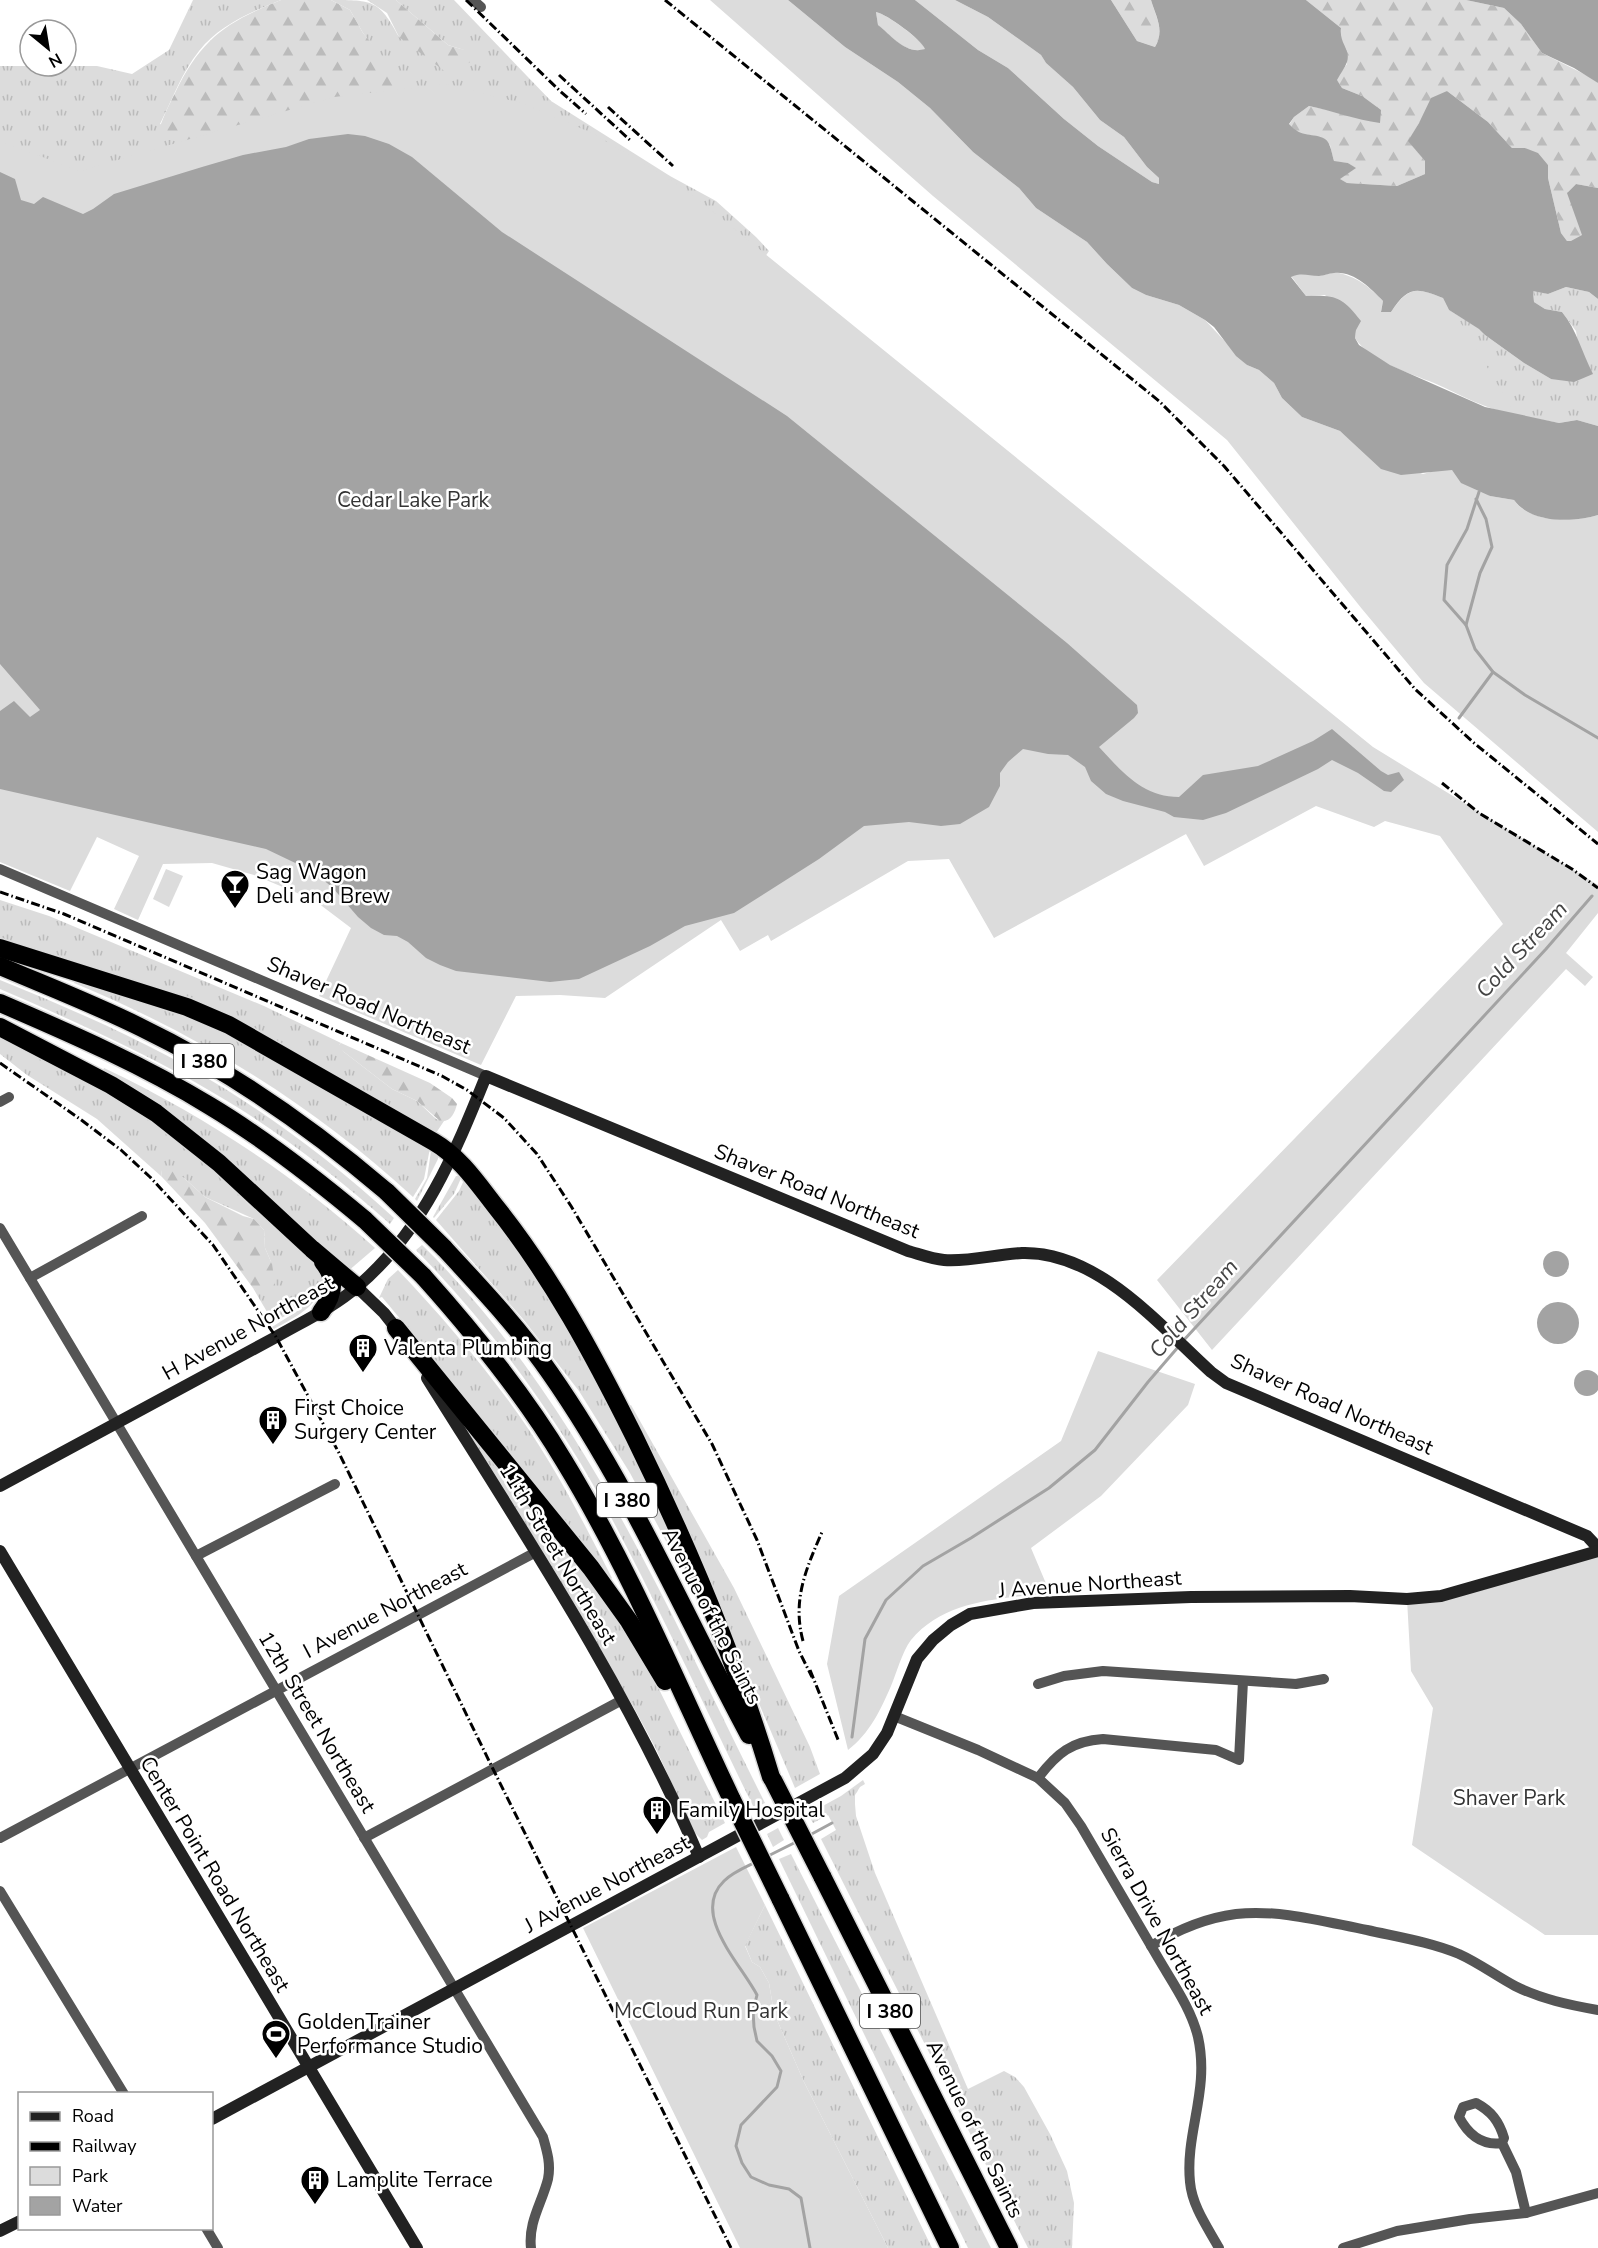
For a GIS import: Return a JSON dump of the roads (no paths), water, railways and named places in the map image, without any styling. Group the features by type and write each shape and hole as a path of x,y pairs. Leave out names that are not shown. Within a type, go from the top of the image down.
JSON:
{"highway":[{"path":"0,948 187,1007 229,1025 452,1154 518,1235 543,1271 580,1333 622,1413 651,1472 723,1636 772,1778"},
{"name":"Avenue of the Saints","path":"0,966 142,1027 231,1077 304,1126 387,1192 444,1248 520,1334 549,1372 594,1441 619,1485 772,1778 1009,2248"},
{"name":"I 380","path":"0,1003 128,1061 210,1106 284,1155 365,1221 423,1276 518,1390 564,1461 609,1541 950,2248"},
{"path":"0,1027 57,1055 156,1113 219,1163 312,1249 357,1287"},
{"path":"312,1249 330,1271 333,1282 330,1296 321,1312"},
{"path":"396,1328 610,1594 708,1749"}],"street":[{"name":"Shaver Road Northeast","path":"0,869 486,1076 908,1251 944,1260 1023,1253 1057,1258 1095,1272 1111,1281 1211,1372 1235,1387 1587,1536 1598,1549"},
{"name":"H Avenue Northeast","path":"0,1486 321,1312 357,1287 390,1254 416,1222 434,1193 486,1076"},
{"path":"30,1278 142,1216"},
{"name":"12th Street Northeast","path":"0,1228 543,2137 549,2159 548,2179 532,2222 531,2248"},
{"name":"11th Street Northeast","path":"357,1287 396,1328 536,1552 660,1769 699,1857"},
{"path":"196,1556 335,1484"},
{"name":"J Avenue Northeast","path":"213,2118 845,1778 873,1754 887,1733 906,1680 917,1659 933,1640 951,1625 970,1614 1033,1603 1191,1597 1418,1598 1441,1596 1598,1549"},
{"name":"Center Point Road Northeast","path":"0,1551 417,2248"},
{"name":"I Avenue Northeast","path":"0,1838 536,1552"},
{"path":"1038,1684 1064,1676 1103,1671 1296,1684 1324,1679"},
{"path":"1038,1778 1050,1762 1064,1750 1081,1742 1103,1739 1216,1750 1239,1760 1243,1681"},
{"path":"364,1838 622,1700"},
{"name":"Sierra Drive Northeast","path":"894,1716 978,1750 1038,1778 1065,1803 1081,1826 1187,2009 1198,2039 1202,2073 1190,2163 1190,2184 1194,2200 1220,2248"},
{"path":"0,1891 123,2092"},
{"path":"1151,1946 1187,1927 1213,1919 1236,1914 1272,1914 1342,1925 1442,1948 1462,1956 1517,1987 1548,2000 1598,2010"},
{"path":"1502,2143 1516,2172 1526,2213"},
{"path":"1343,2248 1397,2231 1526,2213 1598,2193"},
{"path":"0,2231 18,2222"},
{"path":"207,2230 218,2248"}],"water":[{"path":"788,0 915,0 978,50 1008,68 1064,119 1098,146 1152,182 1159,184 1159,178 1147,167 1124,137 1100,120 1073,87 1046,63 1041,55 988,17 955,0 1111,0 1137,41 1155,47 1159,29 1151,0 1306,0 1341,28 1348,57 1337,80 1342,88 1362,96 1381,110 1380,123 1309,106 1294,117 1289,124 1298,132 1325,139 1330,146 1334,161 1348,163 1356,168 1340,179 1347,183 1397,186 1425,174 1425,161 1408,141 1431,98 1447,91 1488,122 1512,148 1525,148 1538,153 1548,165 1548,178 1561,233 1567,241 1582,235 1567,193 1576,184 1598,188 1598,299 1589,292 1566,287 1548,294 1533,291 1534,302 1545,309 1562,312 1576,334 1593,374 1574,382 1551,379 1524,363 1449,310 1443,298 1434,294 1413,291 1402,297 1391,312 1381,312 1383,301 1361,281 1348,275 1341,273 1321,276 1302,274 1291,277 1306,296 1332,297 1349,307 1361,321 1355,338 1359,345 1390,365 1485,407 1559,423 1577,420 1598,426 1598,515 1565,520 1541,517 1521,508 1514,500 1490,496 1461,483 1452,470 1401,475 1381,469 1340,431 1302,417 1282,398 1274,383 1259,370 1247,365 1236,356 1214,327 1205,320 1179,305 1146,295 1132,288 1087,242 1036,208 1019,188 973,152 930,108 898,82 845,47","holes":["876,12 896,22 925,49 905,47 894,39 878,25"]},
{"path":"1466,0 1598,0 1598,83 1574,68 1542,53 1521,24 1504,8"},
{"name":"Cedar Lake Park","path":"348,134 365,136 389,144 412,157 502,232 787,416 1067,643 1137,705 1138,713 1134,718 1099,747 1125,774 1144,788 1166,796 1179,797 1203,775 1258,766 1313,741 1332,729 1381,771 1388,775 1399,772 1404,780 1391,792 1384,791 1358,773 1332,760 1226,813 1203,820 1174,817 1165,812 1123,801 1106,794 1091,781 1085,767 1068,755 1023,749 1008,762 1000,773 1000,786 989,807 960,824 941,826 909,822 864,826 819,859 734,913 685,926 650,946 579,979 550,982 456,971 440,965 426,958 408,942 397,936 384,935 371,928 358,917 332,887 312,871 266,849 0,789 0,711 14,701 30,717 40,710 0,664 0,172 15,179 21,200 34,204 43,197 83,214 114,194 202,167 243,155 286,147 309,139"},
{"path":"1556,1251 1565,1255 1569,1264 1565,1273 1556,1277 1547,1273 1543,1264 1547,1255"},
{"path":"1558,1302 1573,1308 1579,1323 1573,1338 1558,1344 1543,1338 1537,1323 1543,1308"},
{"path":"1587,1370 1599,1378 1599,1388 1596,1392 1587,1396 1578,1392 1574,1383 1578,1374"}],"waterway":[{"name":"Cold Stream","path":"1479,492 1467,529 1447,565 1444,600 1466,625 1475,649 1493,672 1525,695 1598,738"},
{"path":"1466,625 1480,573 1492,547 1486,519 1476,499"},
{"path":"1459,718 1493,672"},
{"name":"Cold Stream","path":"1183,1341 1546,949 1592,896"},
{"name":"Cold Stream","path":"852,1737 865,1639 886,1600 923,1566 1049,1488 1095,1450 1179,1346"},
{"name":"Cold Stream","path":"808,1836 832,1823"},
{"name":"Cold Stream","path":"768,1856 796,1842"},
{"name":"Cold Stream","path":"756,1862 735,1872 724,1881 715,1894 713,1908 715,1923 722,1939 757,1995 753,2011 757,2041 772,2056 781,2071 777,2087 741,2125 736,2146 742,2163 751,2177 769,2185 789,2189 801,2198 810,2248"}],"railway":[{"path":"466,0 586,114"},
{"path":"665,0 1159,401 1224,466 1415,689 1474,743 1598,844"},
{"path":"559,75 631,141"},
{"path":"608,107 673,166"},
{"path":"1442,783 1479,813 1572,869 1598,888"},
{"path":"0,892 64,914 442,1076 467,1090 504,1118 537,1154 571,1206 712,1444 757,1540 799,1651 812,1677"},
{"path":"0,1063 121,1150 150,1177 213,1245 276,1337 339,1453 731,2248"},
{"path":"803,1641 799,1612 802,1585 822,1532"},
{"path":"810,1670 839,1742"}],"place":[{"name":"Sag Wagon Deli and Brew","path":"235,910"},
{"name":"Valenta Plumbing","path":"363,1374"},
{"name":"First Choice Surgery Center","path":"273,1446"},
{"name":"Family Hospital","path":"657,1836"},
{"name":"GoldenTrainer Performance Studio","path":"276,2060"},
{"name":"Lamplite Terrace","path":"315,2206"}],"park label":[{"name":"Shaver Park","path":"1509,1798"},
{"name":"McCloud Run Park","path":"701,2011"}]}
